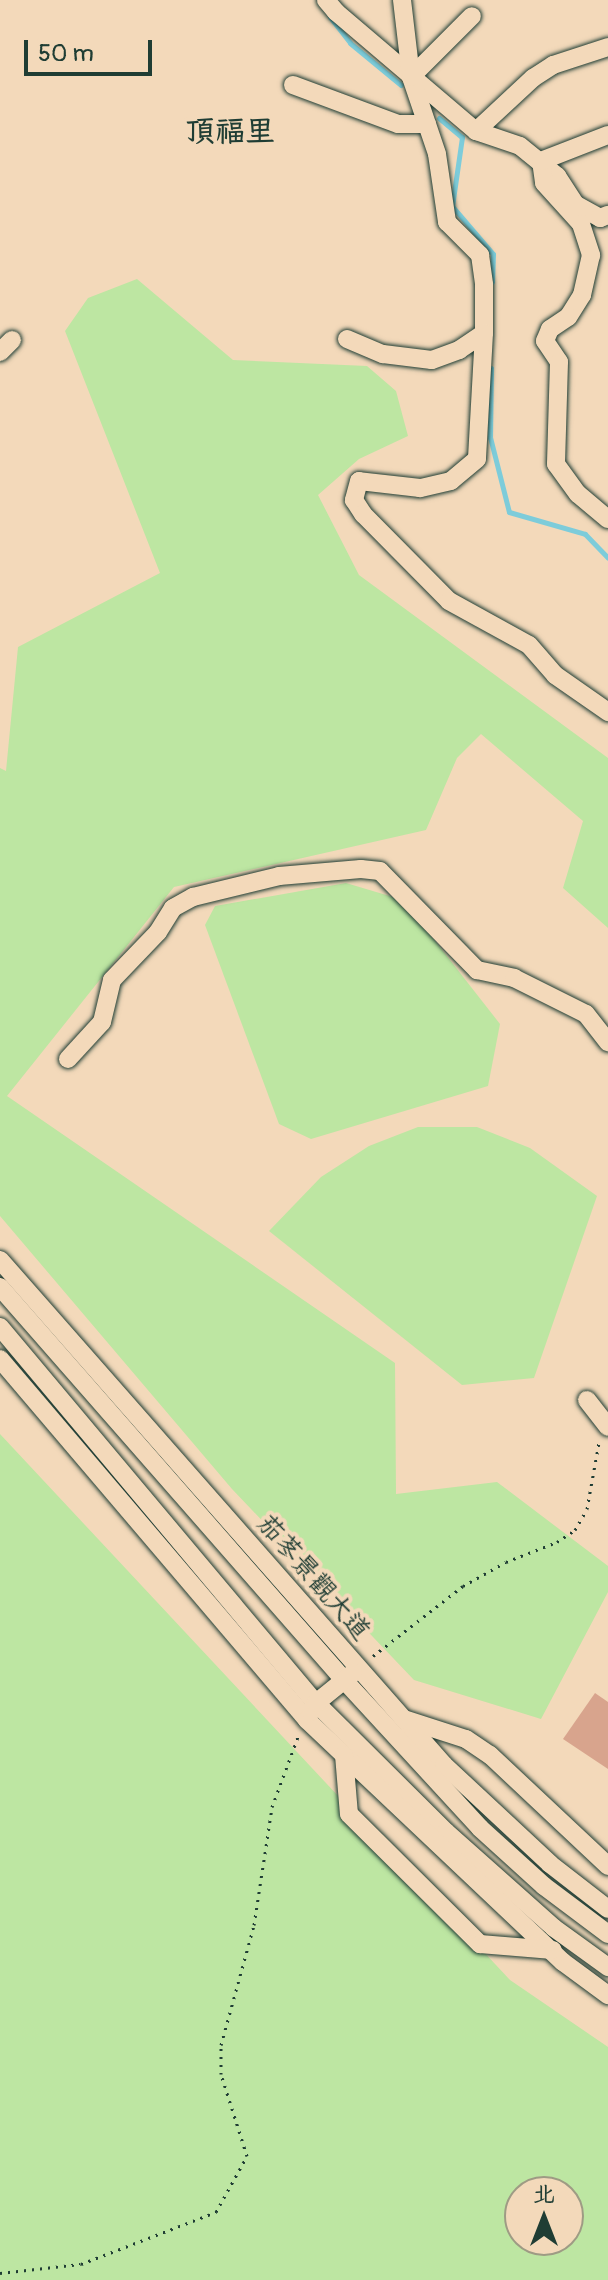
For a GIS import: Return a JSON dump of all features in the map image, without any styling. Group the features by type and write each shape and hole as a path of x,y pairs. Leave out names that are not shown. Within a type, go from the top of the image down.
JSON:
{"street":[{"path":"326,0 336,12 476,131 520,146 557,176 575,204 600,218 608,215"},
{"path":"402,0 411,77 437,154 447,222 480,255 484,285 484,333 477,459 451,481 420,488 359,481 354,500 363,514 449,601 529,645 555,675 608,712"},
{"path":"411,77 472,16"},
{"path":"476,131 533,78 553,65 608,47"},
{"path":"293,85 398,124 427,124"},
{"path":"541,161 608,135"},
{"path":"541,161 544,183 581,224 591,255 582,295 568,317 550,329 545,341 550,353 559,362 556,464 578,494 608,519"},
{"path":"347,339 383,354 432,360 459,350 484,333"},
{"path":"68,1059 102,1022 112,980 158,932 173,908 193,897 279,876 361,869 380,871 477,970 514,978 586,1014 608,1042"},
{"name":"茄苳景觀大道","path":"0,1260 480,1828 544,1886 608,1934"},
{"name":"茄苳景觀大道","path":"0,1287 351,1674 404,1719 444,1765 529,1844 608,1909"},
{"path":"0,1327 344,1755 550,1950 608,1995"},
{"path":"0,1359 311,1712 554,1928 608,1967"},
{"path":"587,1400 606,1425"},
{"path":"311,1712 351,1674"},
{"path":"404,1719 466,1739 490,1755 608,1866"},
{"path":"344,1755 349,1814 480,1944 550,1950 583,1949"}],"path":[{"path":"351,1674 463,1586 575,1530 587,1509 606,1425"},
{"path":"0,2273 81,2264 216,2212 241,2167 247,2156 221,2074 221,2045 254,1925 272,1807 292,1747 311,1712"}],"green space":[{"path":"137,279 233,360 367,366 396,391 408,436 359,459 318,495 359,575 608,758 608,928 563,888 583,821 481,734 457,758 426,830 174,887 7,1096 395,1363 396,1494 497,1482 608,1566 608,1592 541,1719 414,1680 232,1489 0,1216 0,768 6,771 18,647 160,573 65,331 88,298"},
{"path":"346,883 403,900 500,1024 488,1086 311,1139 279,1124 205,925 215,906"},
{"path":"418,1127 477,1127 530,1148 597,1196 534,1378 462,1385 269,1231 321,1177 369,1146"},
{"path":"0,1434 510,1980 608,2047 608,2280 0,2280"}],"building":[{"path":"595,1693 608,1702 608,1769 563,1739"}],"waterway":[{"path":"330,17 350,43 401,85"},
{"path":"439,118 462,137 452,206 493,254 492,282"},
{"path":"491,368 490,437 509,512 585,534 608,558"}],"district":[{"name":"頂福里","path":"230,132"}]}
